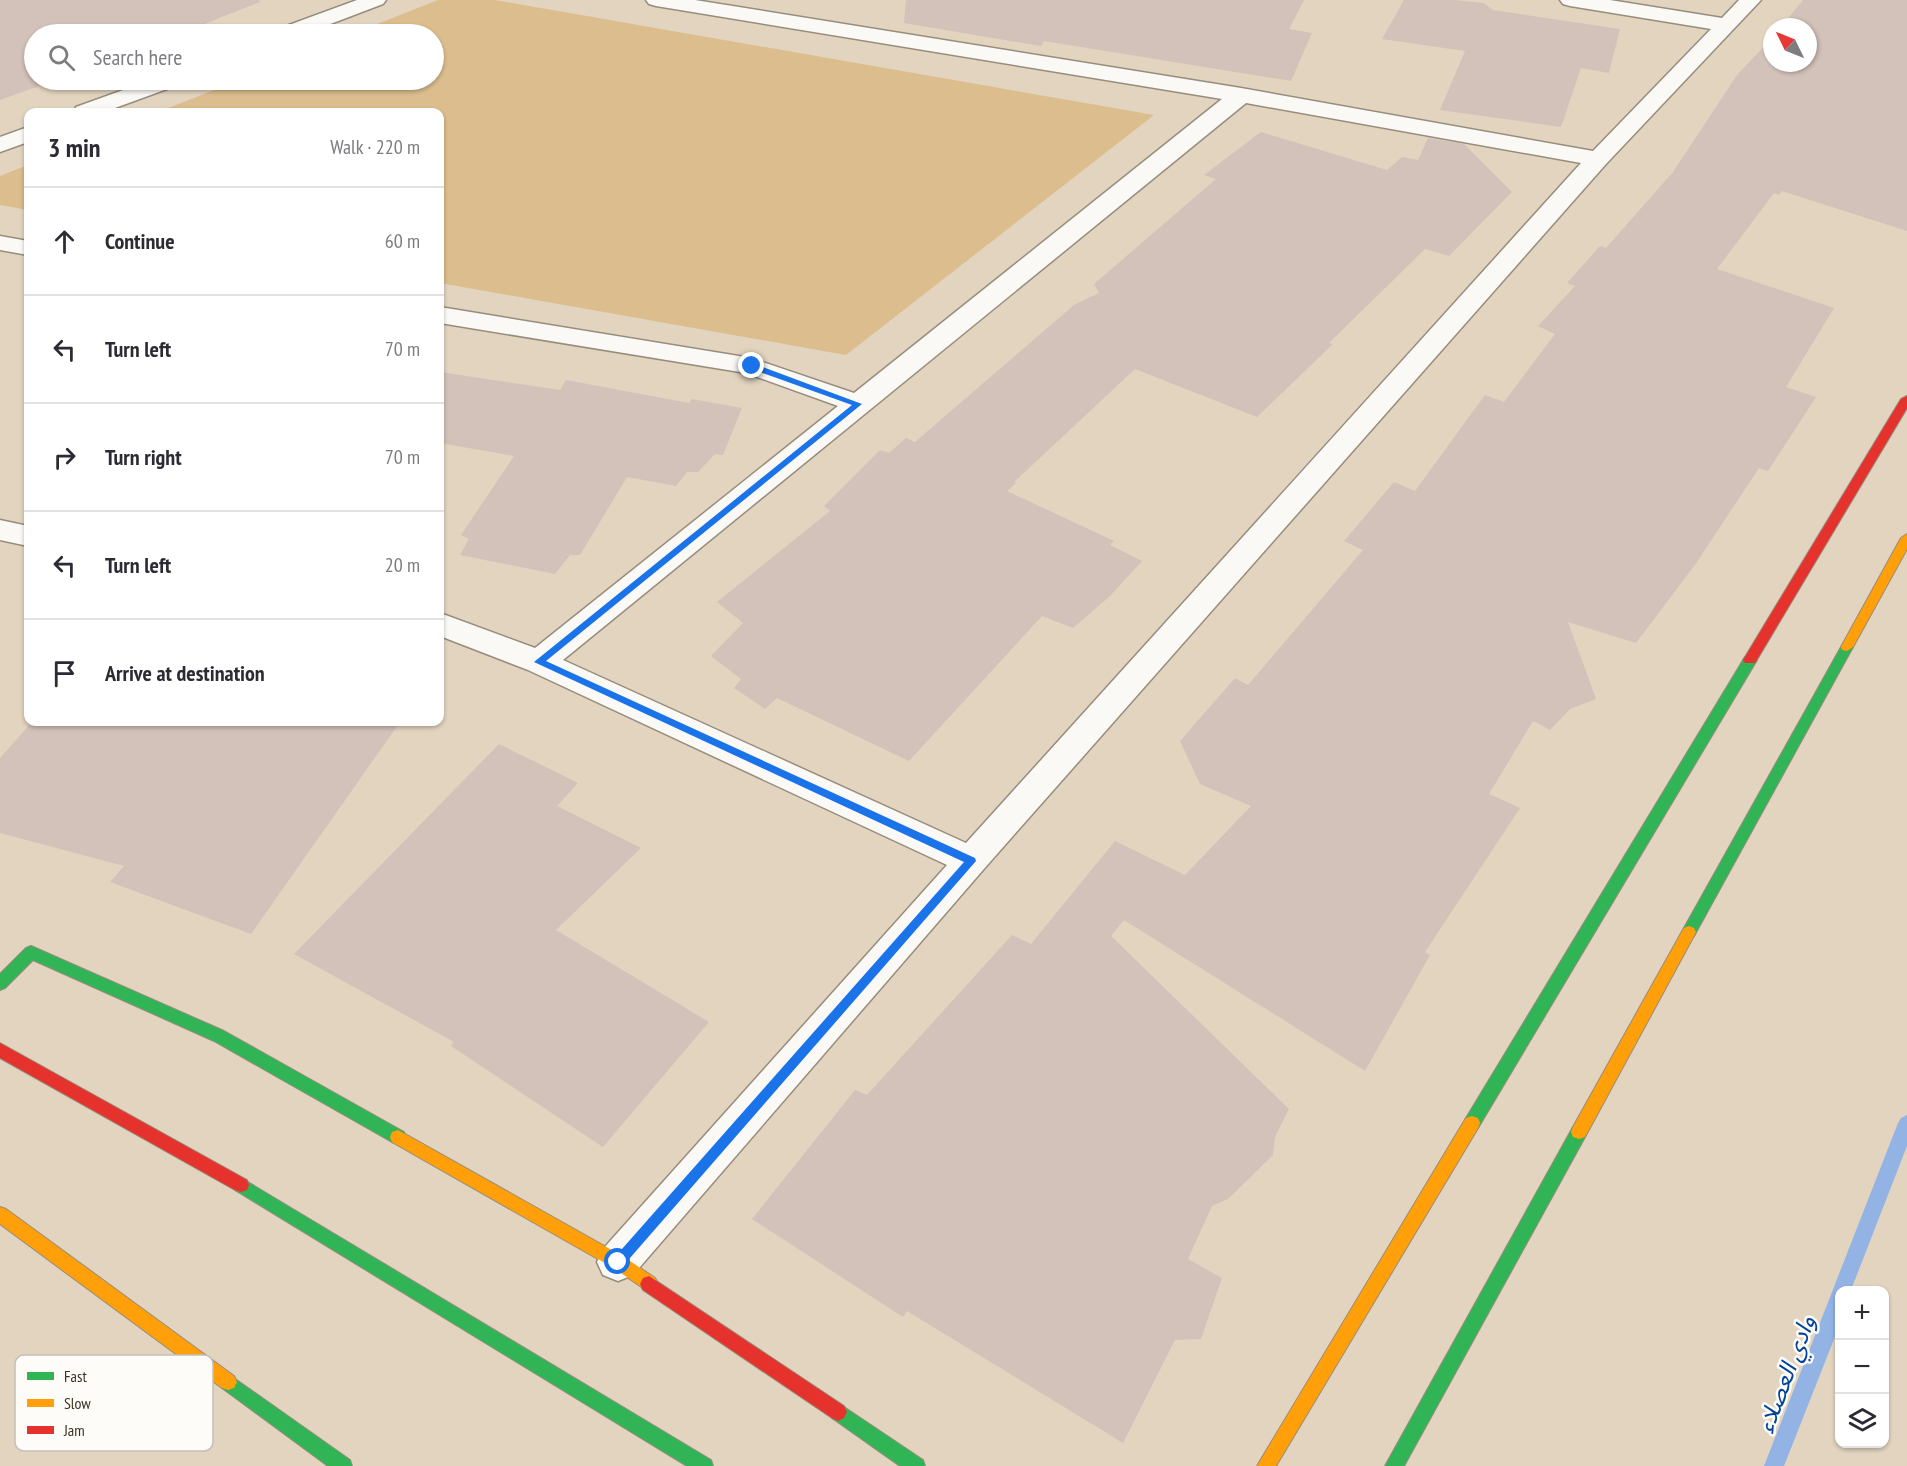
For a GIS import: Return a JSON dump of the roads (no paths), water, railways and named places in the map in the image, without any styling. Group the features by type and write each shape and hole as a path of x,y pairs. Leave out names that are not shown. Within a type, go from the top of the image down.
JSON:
{"street":[{"path":"312,24 376,0"},
{"path":"656,0 1241,95 1598,159"},
{"path":"1570,0 1727,25"},
{"path":"618,1262 971,861 1598,159 1751,0"},
{"path":"95,108 143,90"},
{"path":"539,662 1241,95"},
{"path":"0,145 24,136"},
{"path":"0,243 24,247"},
{"path":"444,316 752,366 858,404"},
{"path":"1266,1466 1907,399"},
{"path":"0,530 24,535"},
{"path":"1394,1466 1907,538"},
{"path":"444,626 539,662 971,861"},
{"path":"0,984 31,952 229,1042 618,1262 916,1466"},
{"path":"0,1050 210,1166 704,1466"},
{"path":"0,1214 192,1355"},
{"path":"213,1370 343,1466"}],"waterway":[{"name":"وادي العصلاء","path":"1844,1286 1907,1123"},
{"name":"وادي العصلاء","path":"1774,1466 1835,1311"}]}
